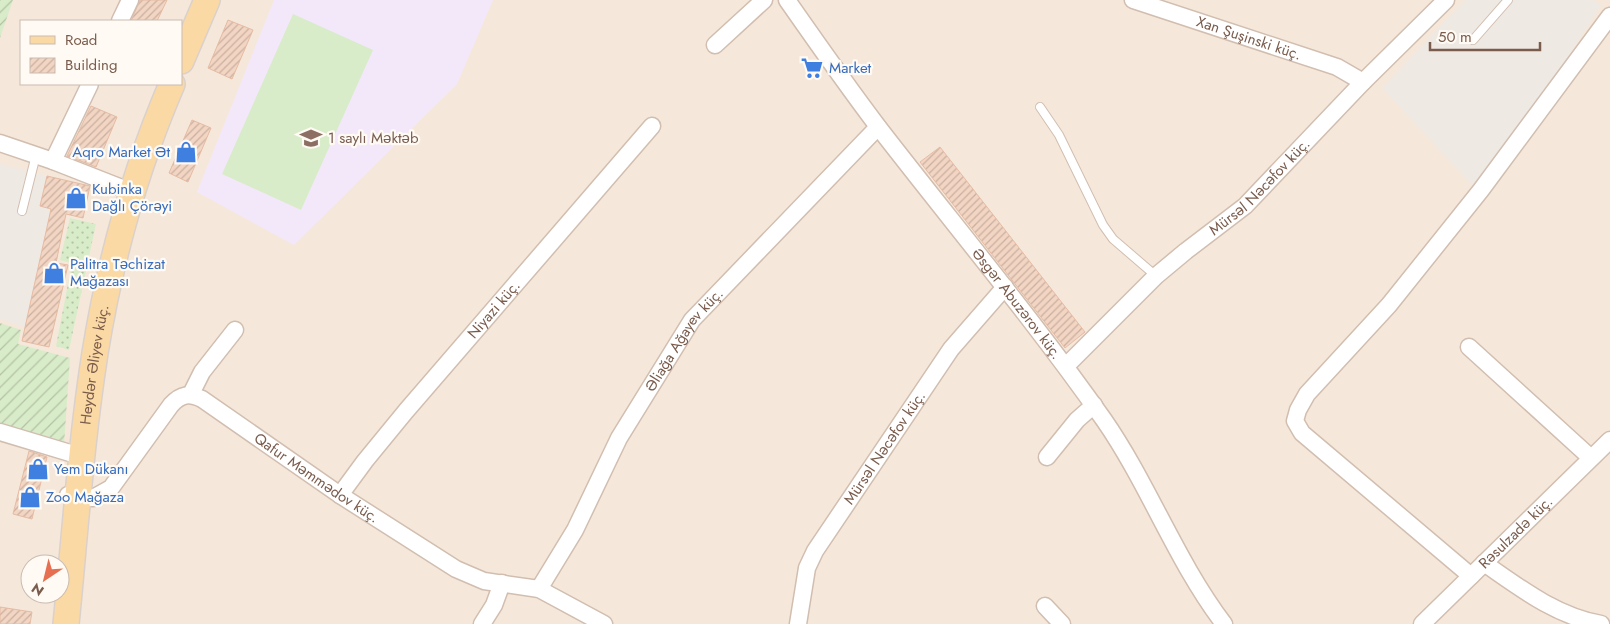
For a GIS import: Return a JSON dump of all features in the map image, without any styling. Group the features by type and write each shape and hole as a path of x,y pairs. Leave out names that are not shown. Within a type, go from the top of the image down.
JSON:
{"main road":[{"path":"182,24 192,0"},
{"path":"182,59 207,0"},
{"name":"Heydər Əliyev küç.","path":"66,624 73,496 70,453 92,299 157,85"},
{"name":"Heydər Əliyev küç.","path":"61,554 73,496 95,353 125,190 172,85"},
{"path":"52,624 54,604"}],"street":[{"path":"120,20 130,0"},
{"path":"715,46 764,0"},
{"name":"Əsgər Abuzərov küç.","path":"787,0 878,126 1005,287 1094,405 1138,472 1194,582 1224,624"},
{"name":"Xan Şuşinski küç.","path":"1134,0 1337,67 1363,82"},
{"name":"Mürsəl Nəcəfov küç.","path":"1066,366 1156,276 1186,250 1245,206 1363,82 1446,0"},
{"path":"1470,576 1302,433 1295,421 1298,410 1307,394 1388,305 1482,190 1610,16"},
{"path":"53,161 90,85"},
{"name":"Niyazi küç.","path":"340,495 406,411 652,126"},
{"name":"Əliağa Ağayev küç.","path":"539,589 575,530 619,438 692,320 878,126"},
{"path":"0,143 53,161 125,190"},
{"name":"Mürsəl Nəcəfov küç.","path":"798,624 807,568 815,551 951,349 1005,287"},
{"path":"73,496 93,498 111,488 171,405 177,398 191,394 202,372 234,330"},
{"path":"1470,347 1591,458"},
{"name":"Qafur Məmmədov küç.","path":"191,394 202,399 340,495 456,569 484,581 539,589 604,624"},
{"path":"1048,457 1077,420 1094,405"},
{"path":"0,432 70,453"},
{"name":"Rəsulzadə küç.","path":"1422,624 1610,440"},
{"path":"1484,563 1554,608 1571,616 1600,624"},
{"path":"482,624 494,604 502,583"},
{"path":"1045,606 1062,624"}],"lane":[{"path":"1473,40 1508,0"},
{"path":"1040,107 1059,134 1103,225 1114,239 1156,276"},
{"path":"22,211 36,155"}],"shaded area":[{"path":"0,0 1610,0 1610,624 0,624"},
{"name":"1 saylı Məktəb","path":"274,0 493,0 457,84 294,245 197,192"},
{"path":"1465,0 1593,0 1601,5 1553,81 1474,187 1382,88"},
{"path":"0,164 47,176 40,206 51,209 25,327 0,319"}],"green space":[{"path":"0,0 13,0 0,38"},
{"path":"293,14 373,50 301,210 222,174"},
{"path":"70,218 96,224 69,350 56,346 72,263 60,260"},
{"path":"0,323 21,330 18,344 70,358 64,445 0,424"}],"building":[{"path":"140,0 167,0 157,20 131,20"},
{"path":"228,20 253,30 232,79 208,68"},
{"path":"91,106 117,117 96,167 67,156"},
{"path":"192,120 211,128 188,182 169,173"},
{"path":"940,147 1085,332 1065,348 920,162"},
{"path":"47,176 90,186 83,218 66,214 56,263 68,265 49,347 22,341 51,209 40,206"},
{"path":"29,451 47,457 32,519 13,514"},
{"path":"0,607 32,612 30,624 0,624"}],"place":[{"name":"Market","path":"812,68"},
{"name":"1 saylı Məktəb","path":"311,138"},
{"name":"Aqro Market Ət","path":"186,152"},
{"name":"Kubinka Dağlı Çörəyi","path":"76,198"},
{"name":"Palitra Təchizat Mağazası","path":"54,273"},
{"name":"Yem Dükanı","path":"38,469"},
{"name":"Zoo Mağaza","path":"30,497"}]}
